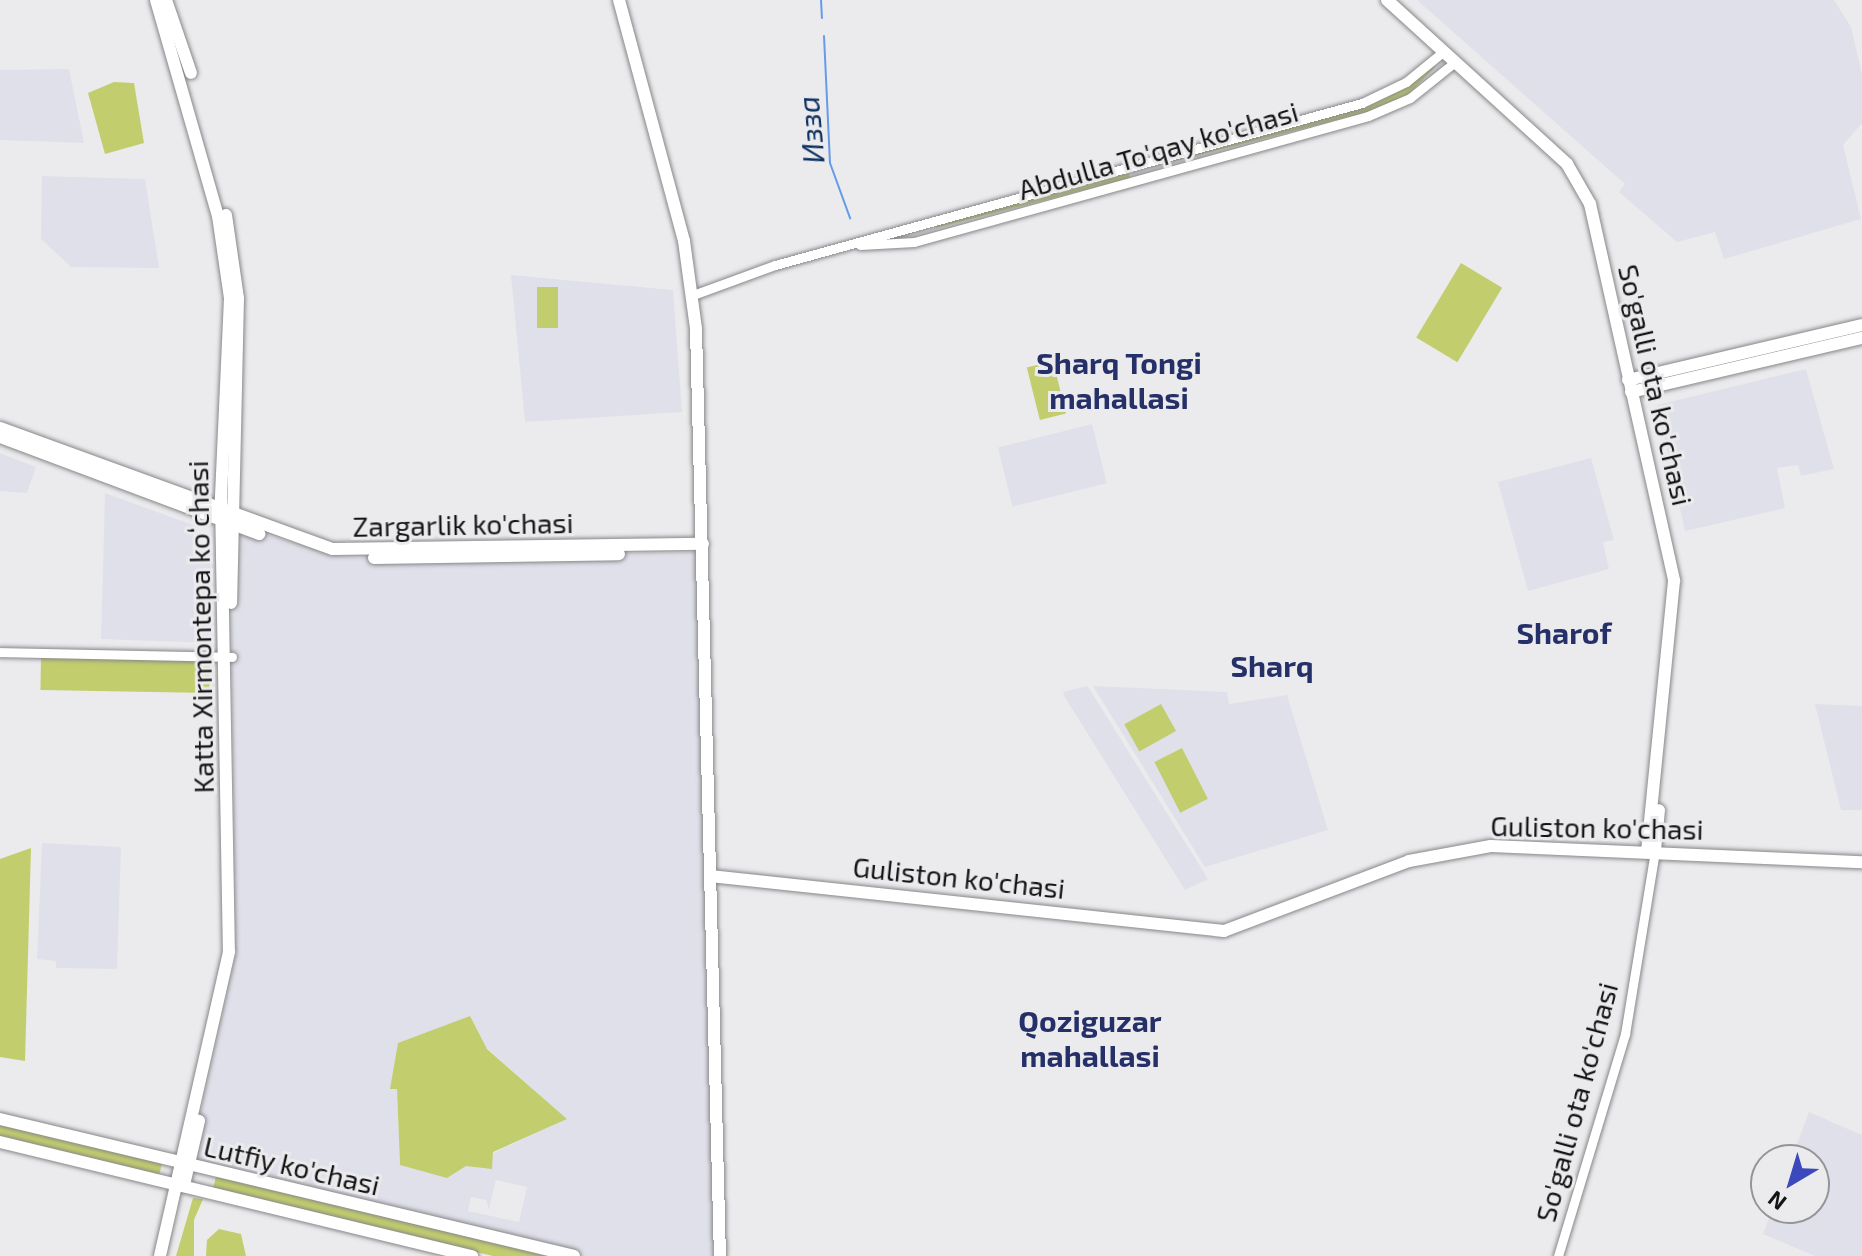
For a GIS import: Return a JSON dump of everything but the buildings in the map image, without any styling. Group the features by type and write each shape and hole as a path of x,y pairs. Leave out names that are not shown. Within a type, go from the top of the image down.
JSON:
{"main road":[{"name":"Katta Xirmontepa koʻchasi","path":"156,0 181,69 227,270 225,518 236,953 185,1165 167,1256"},
{"name":"Katta Xirmontepa koʻchasi","path":"166,0 209,148 238,298 225,518"},
{"path":"619,0 693,295 703,548 716,1220 720,1256"},
{"name":"So'galli ota ko'chasi","path":"1387,0 1453,64 1587,180 1633,385 1675,595 1651,847"},
{"name":"So'galli ota ko'chasi","path":"1396,0 1442,53"},
{"path":"1633,385 1862,325"},
{"path":"1633,385 1862,338"},
{"name":"Zargarlik ko'chasi","path":"0,428 225,518"},
{"name":"Zargarlik ko'chasi","path":"0,437 225,518 349,551 703,548"},
{"name":"Guliston ko'chasi","path":"1202,928 1237,923 1397,858 1456,844 1524,838 1862,862"},
{"name":"Guliston ko'chasi","path":"710,876 1231,931 1418,858 1522,844 1862,855"},
{"name":"Lutfiy ko'chasi","path":"0,1119 574,1256"},
{"name":"Lutfiy ko'chasi","path":"0,1142 472,1256"},
{"name":"Katta Xirmontepa koʻchasi","path":"160,1256 180,1187"},
{"path":"713,1256 716,1220"}],"street":[{"name":"Abdulla To'qay ko'chasi","path":"693,295 930,221 1362,103 1442,53"},
{"path":"1442,53 1453,64"},
{"name":"Abdulla To'qay ko'chasi","path":"853,245 934,236 1381,112 1453,64"},
{"path":"1132,166 1136,181"},
{"path":"930,221 934,236"},
{"path":"0,652 228,657"},
{"name":"So'galli ota ko'chasi","path":"1558,1256 1625,1034 1651,847"}],"shaded area":[{"path":"1417,0 1834,0 1851,27 1862,74 1862,123 1843,145 1861,219 1724,259 1715,232 1677,242 1619,192 1625,184"},
{"path":"69,69 84,143 0,140 0,70"},
{"path":"42,176 145,179 159,268 71,267 41,239"},
{"path":"511,275 673,290 682,412 525,422"},
{"path":"1806,369 1834,469 1801,476 1798,465 1777,468 1785,508 1685,531 1657,405"},
{"path":"1092,424 1107,483 1013,507 998,447"},
{"path":"0,453 36,467 27,493 0,491"},
{"path":"1591,458 1614,540 1603,542 1609,569 1528,591 1498,482"},
{"path":"105,493 193,525 193,543 210,544 210,643 101,639"},
{"path":"230,525 348,558 703,552 713,1256 574,1256 189,1166 236,953","holes":["487,1048 566,1119 466,1166 400,1165 397,1089","496,1180 527,1187 519,1222 468,1211 471,1197 486,1200 489,1209"]},
{"path":"1087,686 1208,879 1185,890 1063,692"},
{"path":"1093,686 1227,692 1229,704 1287,695 1328,830 1205,867"},
{"path":"1815,704 1862,706 1862,810 1841,810"},
{"path":"42,843 121,847 117,969 56,968 56,961 37,959"},
{"path":"1809,1112 1862,1135 1862,1256 1815,1256 1763,1234 1767,1224 1830,1224 1830,1144 1797,1144"}],"green space":[{"path":"1437,65 1408,95 1368,112 1139,170 1372,103"},
{"path":"114,82 134,83 144,143 105,154 88,93"},
{"path":"1128,171 1130,178 936,228 936,225"},
{"path":"1461,263 1502,288 1457,362 1416,338"},
{"path":"537,287 558,287 558,328 537,328"},
{"path":"1053,361 1066,413 1040,420 1027,368"},
{"path":"41,657 210,660 209,693 40,690"},
{"path":"1161,704 1176,731 1139,751 1124,724"},
{"path":"1182,748 1208,799 1180,813 1154,762"},
{"path":"31,848 25,1061 0,1057 0,859"},
{"path":"470,1016 487,1049 567,1119 493,1152 492,1169 466,1166 447,1178 400,1165 397,1089 390,1089 398,1043"},
{"path":"0,1125 162,1163 159,1176 0,1136"},
{"path":"216,1176 547,1256 493,1256 213,1189"},
{"path":"193,1198 203,1199 194,1220 194,1256 176,1256"},
{"path":"219,1229 241,1234 246,1256 206,1256 207,1240"}],"waterway":[{"name":"Изза","path":"821,0 822,18"},
{"name":"Изза","path":"824,36 830,163 850,218"}],"district":[{"name":"Sharq Tongi mahallasi","path":"1119,379"},
{"name":"Sharof","path":"1564,632"},
{"name":"Sharq","path":"1272,665"},
{"name":"Qoziguzar mahallasi","path":"1090,1037"}]}
